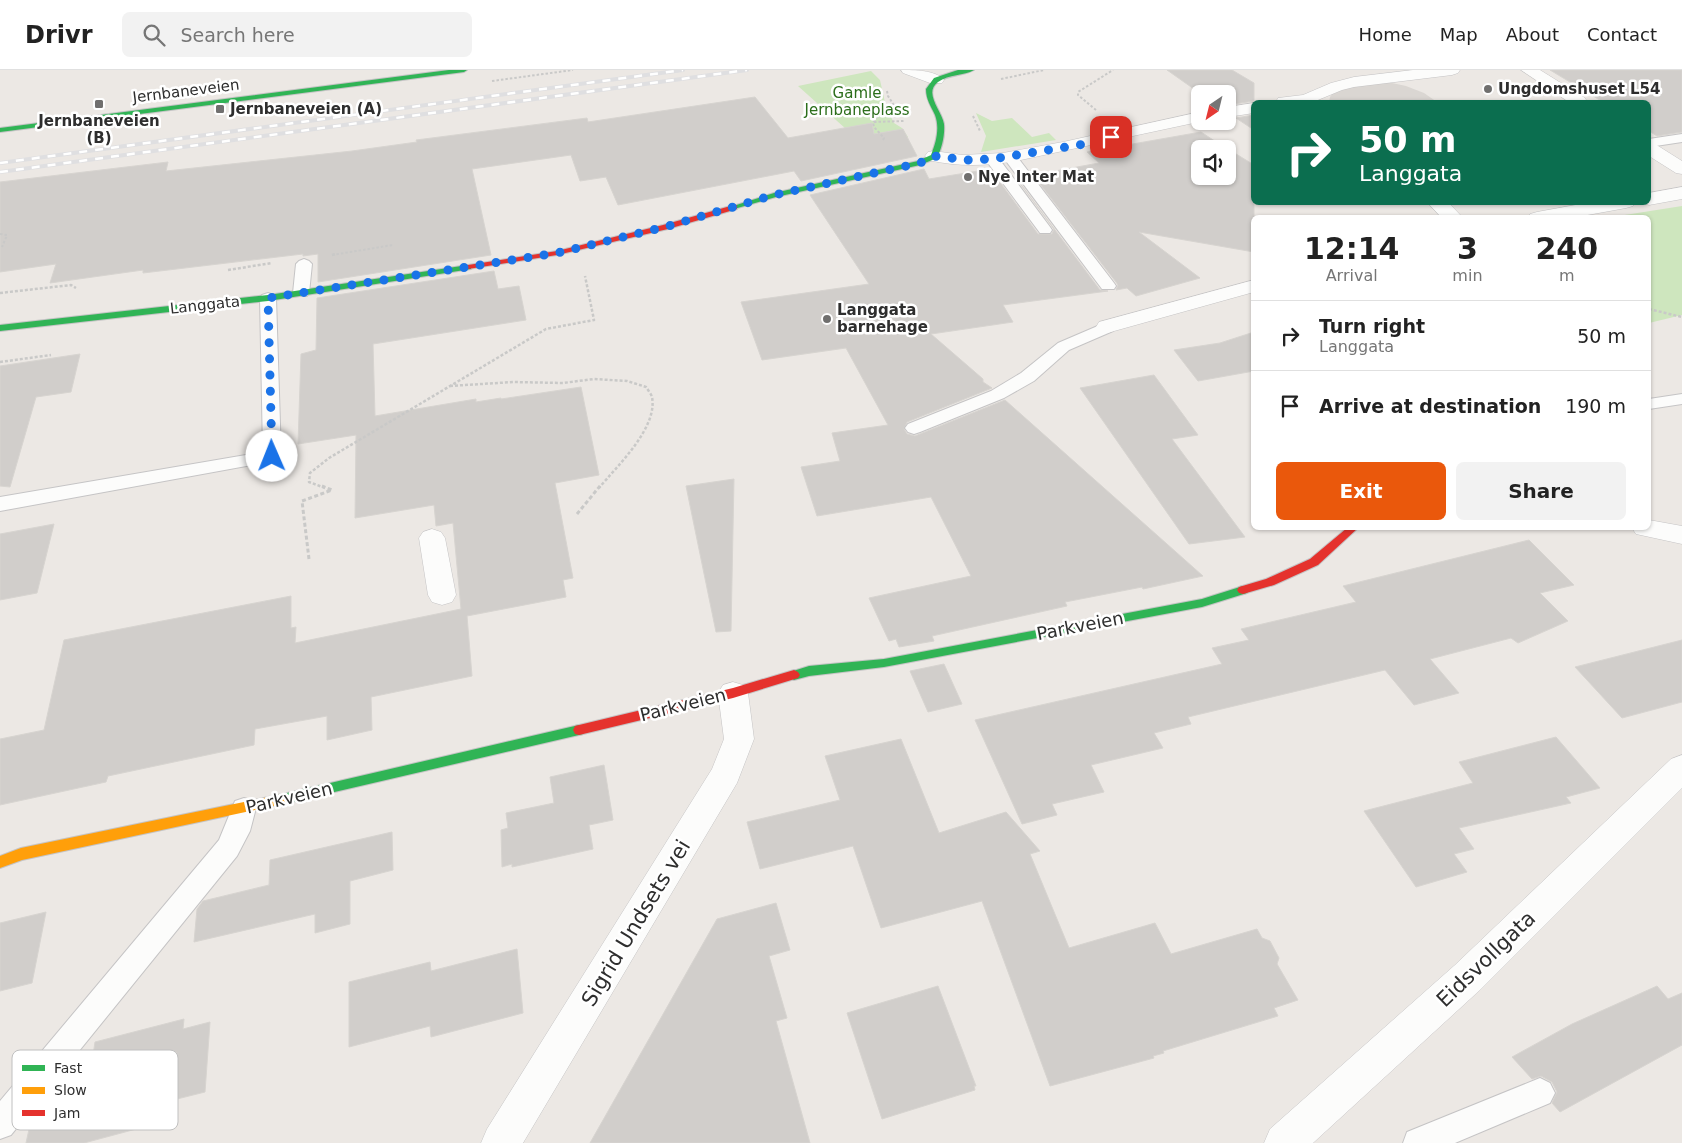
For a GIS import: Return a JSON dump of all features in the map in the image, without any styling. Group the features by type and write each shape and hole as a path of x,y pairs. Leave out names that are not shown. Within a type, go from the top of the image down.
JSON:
{"street":[{"name":"Jernbaneveien","path":"0,130 464,70"},
{"path":"909,70 936,80"},
{"path":"1311,100 1337,86 1354,82 1452,70"},
{"path":"1529,70 1576,100"},
{"path":"934,156 939,145 939,120 927,92 928,86 936,80 960,71"},
{"path":"1236,111 1251,108"},
{"name":"Langgata","path":"0,328 268,298 557,253 680,223 774,195 920,163 934,156 968,160 1010,157 1079,145 1191,119"},
{"path":"1651,149 1682,169"},
{"path":"1651,199 1682,193"},
{"path":"1439,205 1451,215"},
{"path":"1554,215 1609,205"},
{"path":"1107,327 1251,287"},
{"path":"1651,529 1682,535"},
{"name":"Parkveien","path":"0,862 22,854 244,808 734,693 809,670 884,663 1202,603 1270,582 1314,562 1352,530"},
{"path":"432,538 442,595"},
{"name":"Sigrid Undsets vei","path":"501,1143 726,774 738,739 734,693"},
{"name":"Eidsvollgata","path":"1284,1143 1468,977 1682,768"}],"lane":[{"path":"1651,143 1682,138"},
{"path":"1010,157 1108,286"},
{"path":"992,159 1045,230"},
{"path":"301,293 304,264"},
{"path":"0,504 272,456 268,298"},
{"path":"914,428 964,409 1009,388 1025,379 1060,348 1107,327"},
{"path":"1651,404 1682,399"},
{"path":"61,1050 228,848 237,831 244,808"},
{"path":"1418,1143 1540,1093"},
{"path":"0,1124 12,1109"}],"path":[{"path":"996,80 1044,70"},
{"path":"873,122 880,115 896,110"},
{"path":"972,114 980,131"},
{"path":"873,122 904,121"},
{"path":"873,122 874,127 884,138 882,141"},
{"path":"0,234 7,235 2,247"},
{"path":"332,254 401,244"},
{"path":"309,559 302,501 332,490 309,482 310,473 329,458 447,386 546,330 594,320 583,268"},
{"path":"0,293 71,285 81,291"},
{"path":"1651,309 1682,317"},
{"path":"447,386 512,382 563,383 594,379 627,381 646,386 652,397 650,419 642,437 577,514"}],"green space":[{"name":"Gamle Jernbaneplass","path":"871,71 880,80 886,107 894,123 902,128 908,137 875,155 798,86"},
{"path":"976,113 992,121 1012,118 1032,137 1049,133 1056,140 981,152 986,136"},
{"path":"1682,206 1682,315 1651,323 1651,215 1625,215"}],"shaded area":[{"path":"1378,80 1406,86 1424,93 1434,100 1329,100 1335,90"}],"building":[{"path":"1167,70 1232,70 1254,83 1254,100 1236,104 1236,85 1191,85 1191,87"},
{"path":"1550,70 1682,70 1682,132 1657,136 1651,132 1651,100 1600,100"},
{"path":"755,97 788,138 872,123 874,134 903,129 917,156 801,181 794,171 618,205 606,177 580,181 571,155 472,169 491,255 318,282 318,254 303,256 303,254 143,273 143,270 50,283 56,264 0,272 0,182 168,162 166,171 352,151 417,142 416,140 587,118 588,122"},
{"path":"1251,116 1251,128 1236,118"},
{"path":"1201,132 1213,140 1191,140 1191,185 1236,185 1236,154 1251,163 1251,205 1254,205 1254,215 1251,215 1251,251 1139,232 1200,278 1136,296 1127,288 1116,290 1118,285 1116,282 1033,175 1099,163 1087,152"},
{"path":"924,169 929,179 984,170 993,182 999,181 1038,234 1052,234 1054,229 1016,178 1100,290 1108,291 1003,305 1013,322 931,334 992,388 907,422 904,429 907,434 915,436 1005,400 1203,576 1143,589 1142,587 1065,602 1067,606 932,636 934,641 899,647 896,639 889,641 869,598 971,576 931,497 817,516 801,467 840,461 832,433 888,425 846,348 762,360 741,302 869,284 810,195"},
{"path":"494,271 498,289 519,286 526,320 373,344 375,416 476,399 476,402 581,387 599,475 555,483 573,578 563,580 566,597 467,616 472,676 371,697 372,730 327,740 327,716 255,729 254,745 108,776 106,782 0,805 0,739 44,730 64,640 291,596 291,628 296,627 295,643 461,609 453,523 436,526 434,505 355,518 356,435 298,444 301,354 316,350 317,298"},
{"path":"1251,333 1251,372 1198,381 1174,350 1220,343"},
{"path":"80,354 71,392 36,397 10,487 0,486 0,366"},
{"path":"1154,375 1198,435 1172,439 1245,537 1189,544 1080,388"},
{"path":"734,479 731,631 716,632 686,486"},
{"path":"54,524 37,593 0,600 0,534"},
{"path":"1529,540 1574,585 1540,593 1568,621 1518,643 1511,638 1430,659 1459,693 1414,705 1385,670 1188,717 1191,724 1154,733 1163,748 1091,765 1104,792 1052,804 1057,815 1022,824 975,720 1222,664 1212,648 1249,640 1241,629 1356,602 1343,586"},
{"path":"1682,640 1682,702 1622,718 1575,667"},
{"path":"944,664 962,704 928,712 910,671"},
{"path":"1556,737 1600,788 1566,797 1571,803 1459,828 1474,849 1454,854 1467,872 1416,887 1364,811 1473,783 1459,762"},
{"path":"901,739 939,833 1006,812 1040,851 1030,854 1069,948 1155,923 1171,954 1257,929 1262,938 1270,941 1279,958 1277,964 1298,1000 1274,1008 1278,1016 1163,1051 1164,1053 1153,1056 1154,1058 1050,1086 982,901 881,928 853,846 760,869 747,822 840,800 825,756"},
{"path":"604,765 613,820 589,825 593,849 512,867 512,864 502,867 501,830 508,828 506,813 554,803 550,777"},
{"path":"392,832 393,870 350,881 350,924 315,933 315,914 194,942 197,909 203,901 269,885 270,860"},
{"path":"776,903 790,950 769,956 787,1018 776,1021 810,1143 590,1143 717,919"},
{"path":"46,912 32,983 0,991 0,923"},
{"path":"517,949 523,1013 431,1037 430,1026 349,1047 349,982 430,962 431,971"},
{"path":"938,986 976,1086 974,1086 975,1090 882,1119 847,1013"},
{"path":"1657,986 1668,999 1682,993 1682,1045 1560,1112 1552,1103 1557,1092 1552,1082 1541,1076 1532,1079 1512,1057 1572,1024"},
{"path":"184,1019 183,1029 210,1022 205,1092 178,1099 178,1050 94,1050 95,1042"},
{"path":"29,1130 133,1130 84,1143 26,1143"}],"railway":[{"path":"0,163 683,70"},
{"path":"0,172 747,70"}],"traffic: fast":[{"path":"0,130 464,70"},
{"path":"734,207 774,195 920,163 934,156 939,142 941,127 939,117 929,96 929,89 932,84 943,76 971,70"},
{"path":"0,328 268,298 468,267"},
{"path":"794,675 809,671 884,663 1202,603 1243,590"},
{"path":"283,799 579,730"}],"traffic: slow":[{"path":"0,862 21,854 283,799"}],"traffic: jam":[{"path":"468,267 557,253 665,227 734,207"},
{"path":"1243,590 1270,582 1314,562 1351,530"},
{"path":"579,730 733,693 794,675"}],"place":[{"name":"Ungdomshuset L54","path":"1488,89"},
{"name":"Jernbaneveien (B)","path":"99,104"},
{"name":"Jernbaneveien (A)","path":"220,109"},
{"name":"Nye Inter Mat","path":"968,177"},
{"name":"Langgata barnehage","path":"827,319"}],"route":[{"path":"272,456 268,298 557,253 606,243 774,195 920,163 934,156 946,159 978,161 1035,153 1111,137"}]}
